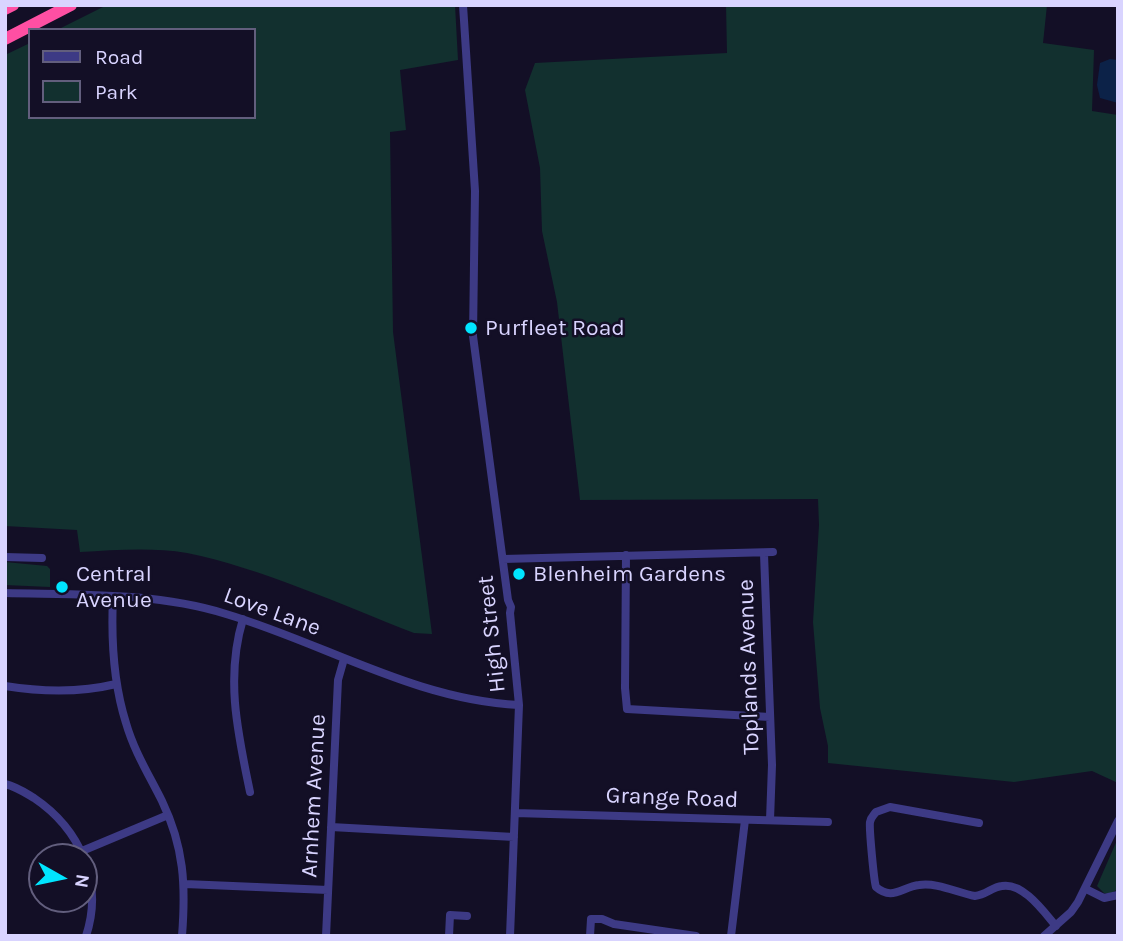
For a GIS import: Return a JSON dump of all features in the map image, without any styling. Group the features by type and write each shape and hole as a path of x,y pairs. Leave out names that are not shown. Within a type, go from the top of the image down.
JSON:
{"highway":[{"path":"5,9 13,5"},
{"path":"5,39 71,5"}],"street":[{"path":"463,5 475,191 473,336 503,559 626,555 627,709 770,717"},
{"name":"Toplands Avenue","path":"626,555 769,553 772,765 770,820"},
{"path":"5,557 42,558"},
{"name":"High Street","path":"503,559 511,607 519,705"},
{"name":"Love Lane","path":"5,593 182,603 243,619 344,659 459,697 519,705"},
{"path":"113,597 112,635 116,684 126,724 137,753 168,815 181,855 184,884 182,936"},
{"path":"243,619 235,657 233,700 250,792"},
{"name":"Arnhem Avenue","path":"326,936 338,680 344,659"},
{"path":"5,686 56,692 116,684"},
{"path":"510,936 519,705"},
{"path":"5,784 16,786 62,819 77,843"},
{"path":"979,823 890,807 876,812 870,823 870,830 872,874 876,887 887,894 893,894 922,884 975,896 1000,886 1010,886 1024,893 1056,926"},
{"name":"Grange Road","path":"515,813 828,822"},
{"path":"98,844 168,815"},
{"path":"731,936 745,820"},
{"path":"1044,936 1071,912 1086,889 1118,821"},
{"path":"331,827 514,837"},
{"path":"184,884 328,890"},
{"path":"1086,889 1103,897 1118,895"},
{"path":"86,936 91,913"},
{"path":"449,936 450,915 467,916"},
{"path":"590,936 591,919 696,936"}],"green space":[{"path":"107,5 455,5 458,60 400,70 406,130 390,132 393,332 432,634 414,633 301,588 215,560 161,550 80,552 77,530 5,526 5,55 28,44 28,119 256,119 256,28 61,28"},
{"path":"726,5 1047,5 1043,43 1094,50 1092,111 1118,115 1118,783 1092,771 1014,782 828,763 828,746 820,708 813,622 818,499 580,500 557,302 542,231 540,168 525,90 535,63 727,53"},
{"path":"5,562 47,566 50,569 50,587 5,585"},
{"path":"1118,838 1118,889 1110,894 1104,893 1097,886"}],"water":[{"path":"1110,59 1118,60 1118,103 1100,98 1097,85 1100,63"}],"place":[{"name":"Purfleet Road","path":"471,328"},
{"name":"Blenheim Gardens","path":"519,574"},
{"name":"Central Avenue","path":"62,587"}]}
